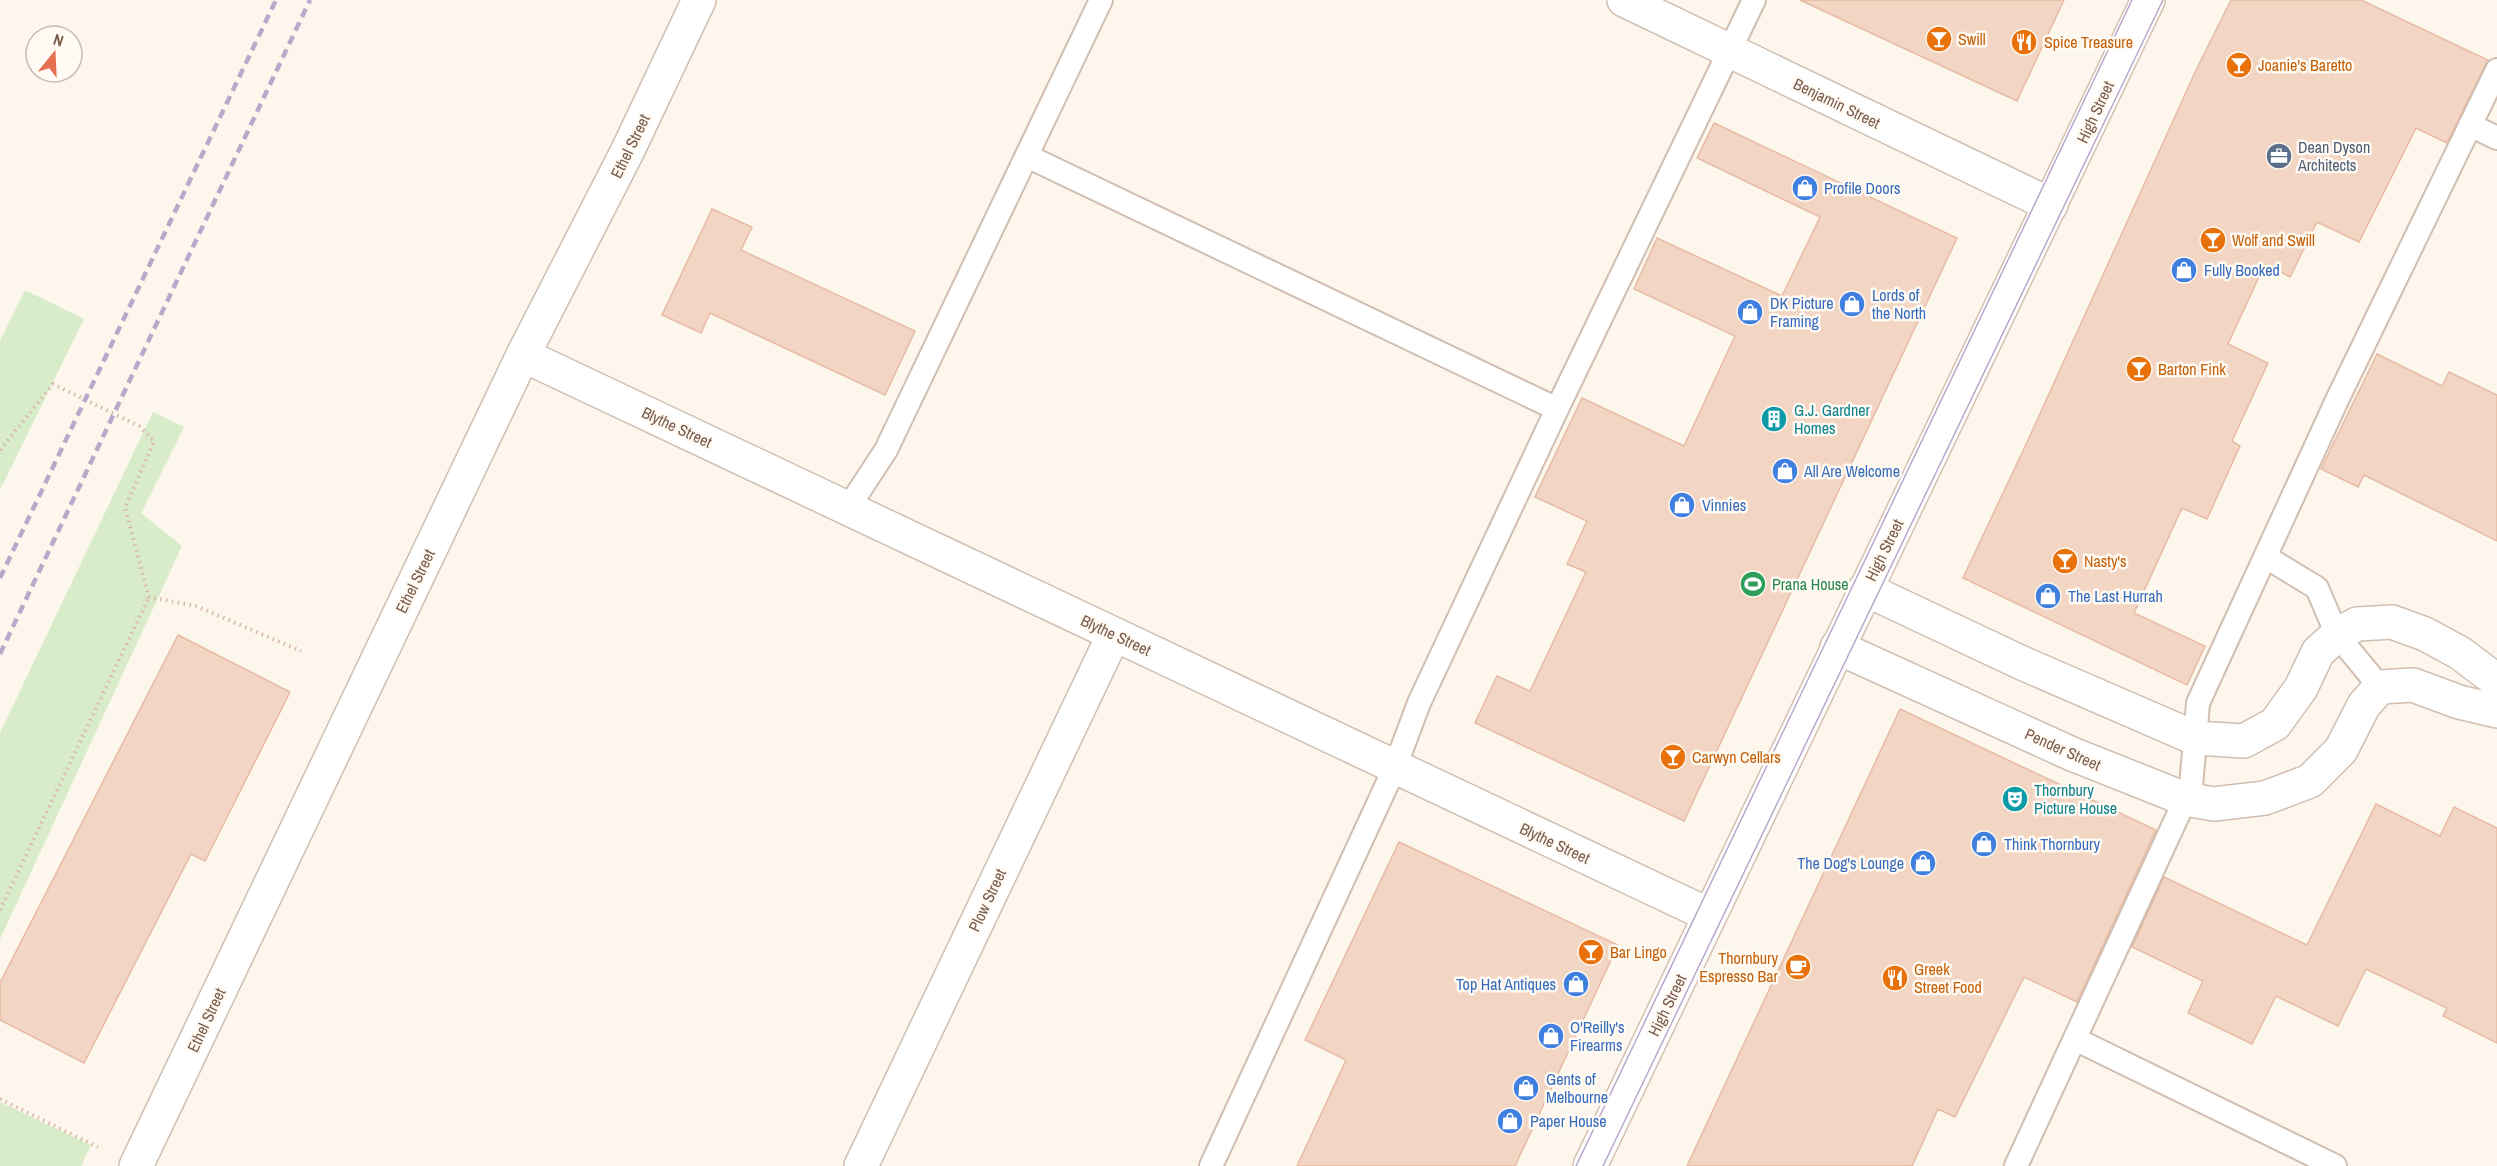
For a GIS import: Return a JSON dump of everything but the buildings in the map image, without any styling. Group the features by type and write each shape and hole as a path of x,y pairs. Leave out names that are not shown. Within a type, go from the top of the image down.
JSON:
{"street":[{"name":"Ethel Street","path":"136,1166 523,355 627,152 699,0"},
{"name":"Benjamin Street","path":"1624,0 2051,205"},
{"name":"High Street","path":"1590,1166 2148,0"},
{"name":"Blythe Street","path":"523,355 1709,915"},
{"path":"1865,589 2022,663 2195,738 2244,741 2275,724 2301,688 2318,652 2337,635 2357,624 2392,622 2425,634 2460,653 2497,681"},
{"name":"Plow Street","path":"861,1166 1114,634"},
{"name":"Pender Street","path":"1837,647 2072,754 2185,799 2214,804 2265,798 2310,781 2341,750 2364,705 2380,687"},
{"path":"2380,687 2413,685 2459,702 2497,711"}],"lane":[{"path":"848,508 886,450 1101,0"},
{"path":"1211,1166 1395,767 1419,703 1557,409 1754,0"},
{"path":"2016,1166 2191,787 2198,704 2338,398 2497,70"},
{"path":"2470,125 2497,138"},
{"path":"1027,156 1557,409"},
{"path":"2266,557 2317,588 2337,635 2380,687"},
{"path":"2075,1039 2335,1166"}],"path":[{"path":"0,450 53,384 139,426 154,441 125,508 149,597 0,910"},
{"path":"149,597 196,606 301,651"},
{"path":"0,1099 136,1166"}],"green space":[{"path":"25,290 84,319 0,490 0,341"},
{"path":"153,412 184,427 141,513 182,546 0,939 0,733"},
{"path":"0,1102 91,1145 81,1166 0,1166"}],"tram line":[{"path":"1576,1166 2132,0"},
{"path":"1603,1166 2163,0"}],"railway":[{"path":"0,578 276,0"},
{"path":"0,654 310,0"}],"place":[{"name":"Swill","path":"1939,39"},
{"name":"Spice Treasure","path":"2024,42"},
{"name":"Joanie's Baretto","path":"2239,65"},
{"name":"Dean Dyson Architects","path":"2279,156"},
{"name":"Profile Doors","path":"1805,188"},
{"name":"Wolf and Swill","path":"2213,240"},
{"name":"Fully Booked","path":"2184,270"},
{"name":"Lords of the North","path":"1852,304"},
{"name":"DK Picture Framing","path":"1750,312"},
{"name":"Barton Fink","path":"2139,369"},
{"name":"G.J. Gardner Homes","path":"1774,419"},
{"name":"All Are Welcome","path":"1785,471"},
{"name":"Vinnies","path":"1682,505"},
{"name":"Nasty's","path":"2065,561"},
{"name":"Prana House","path":"1753,584"},
{"name":"The Last Hurrah","path":"2048,596"},
{"name":"Carwyn Cellars","path":"1673,757"},
{"name":"Thornbury Picture House","path":"2015,799"},
{"name":"Think Thornbury","path":"1984,844"},
{"name":"The Dog's Lounge","path":"1923,863"},
{"name":"Bar Lingo","path":"1591,952"},
{"name":"Thornbury Espresso Bar","path":"1798,967"},
{"name":"Greek Street Food","path":"1895,978"},
{"name":"Top Hat Antiques","path":"1576,984"},
{"name":"O'Reilly's Firearms","path":"1551,1036"},
{"name":"Gents of Melbourne","path":"1526,1088"},
{"name":"Paper House","path":"1510,1121"}]}
